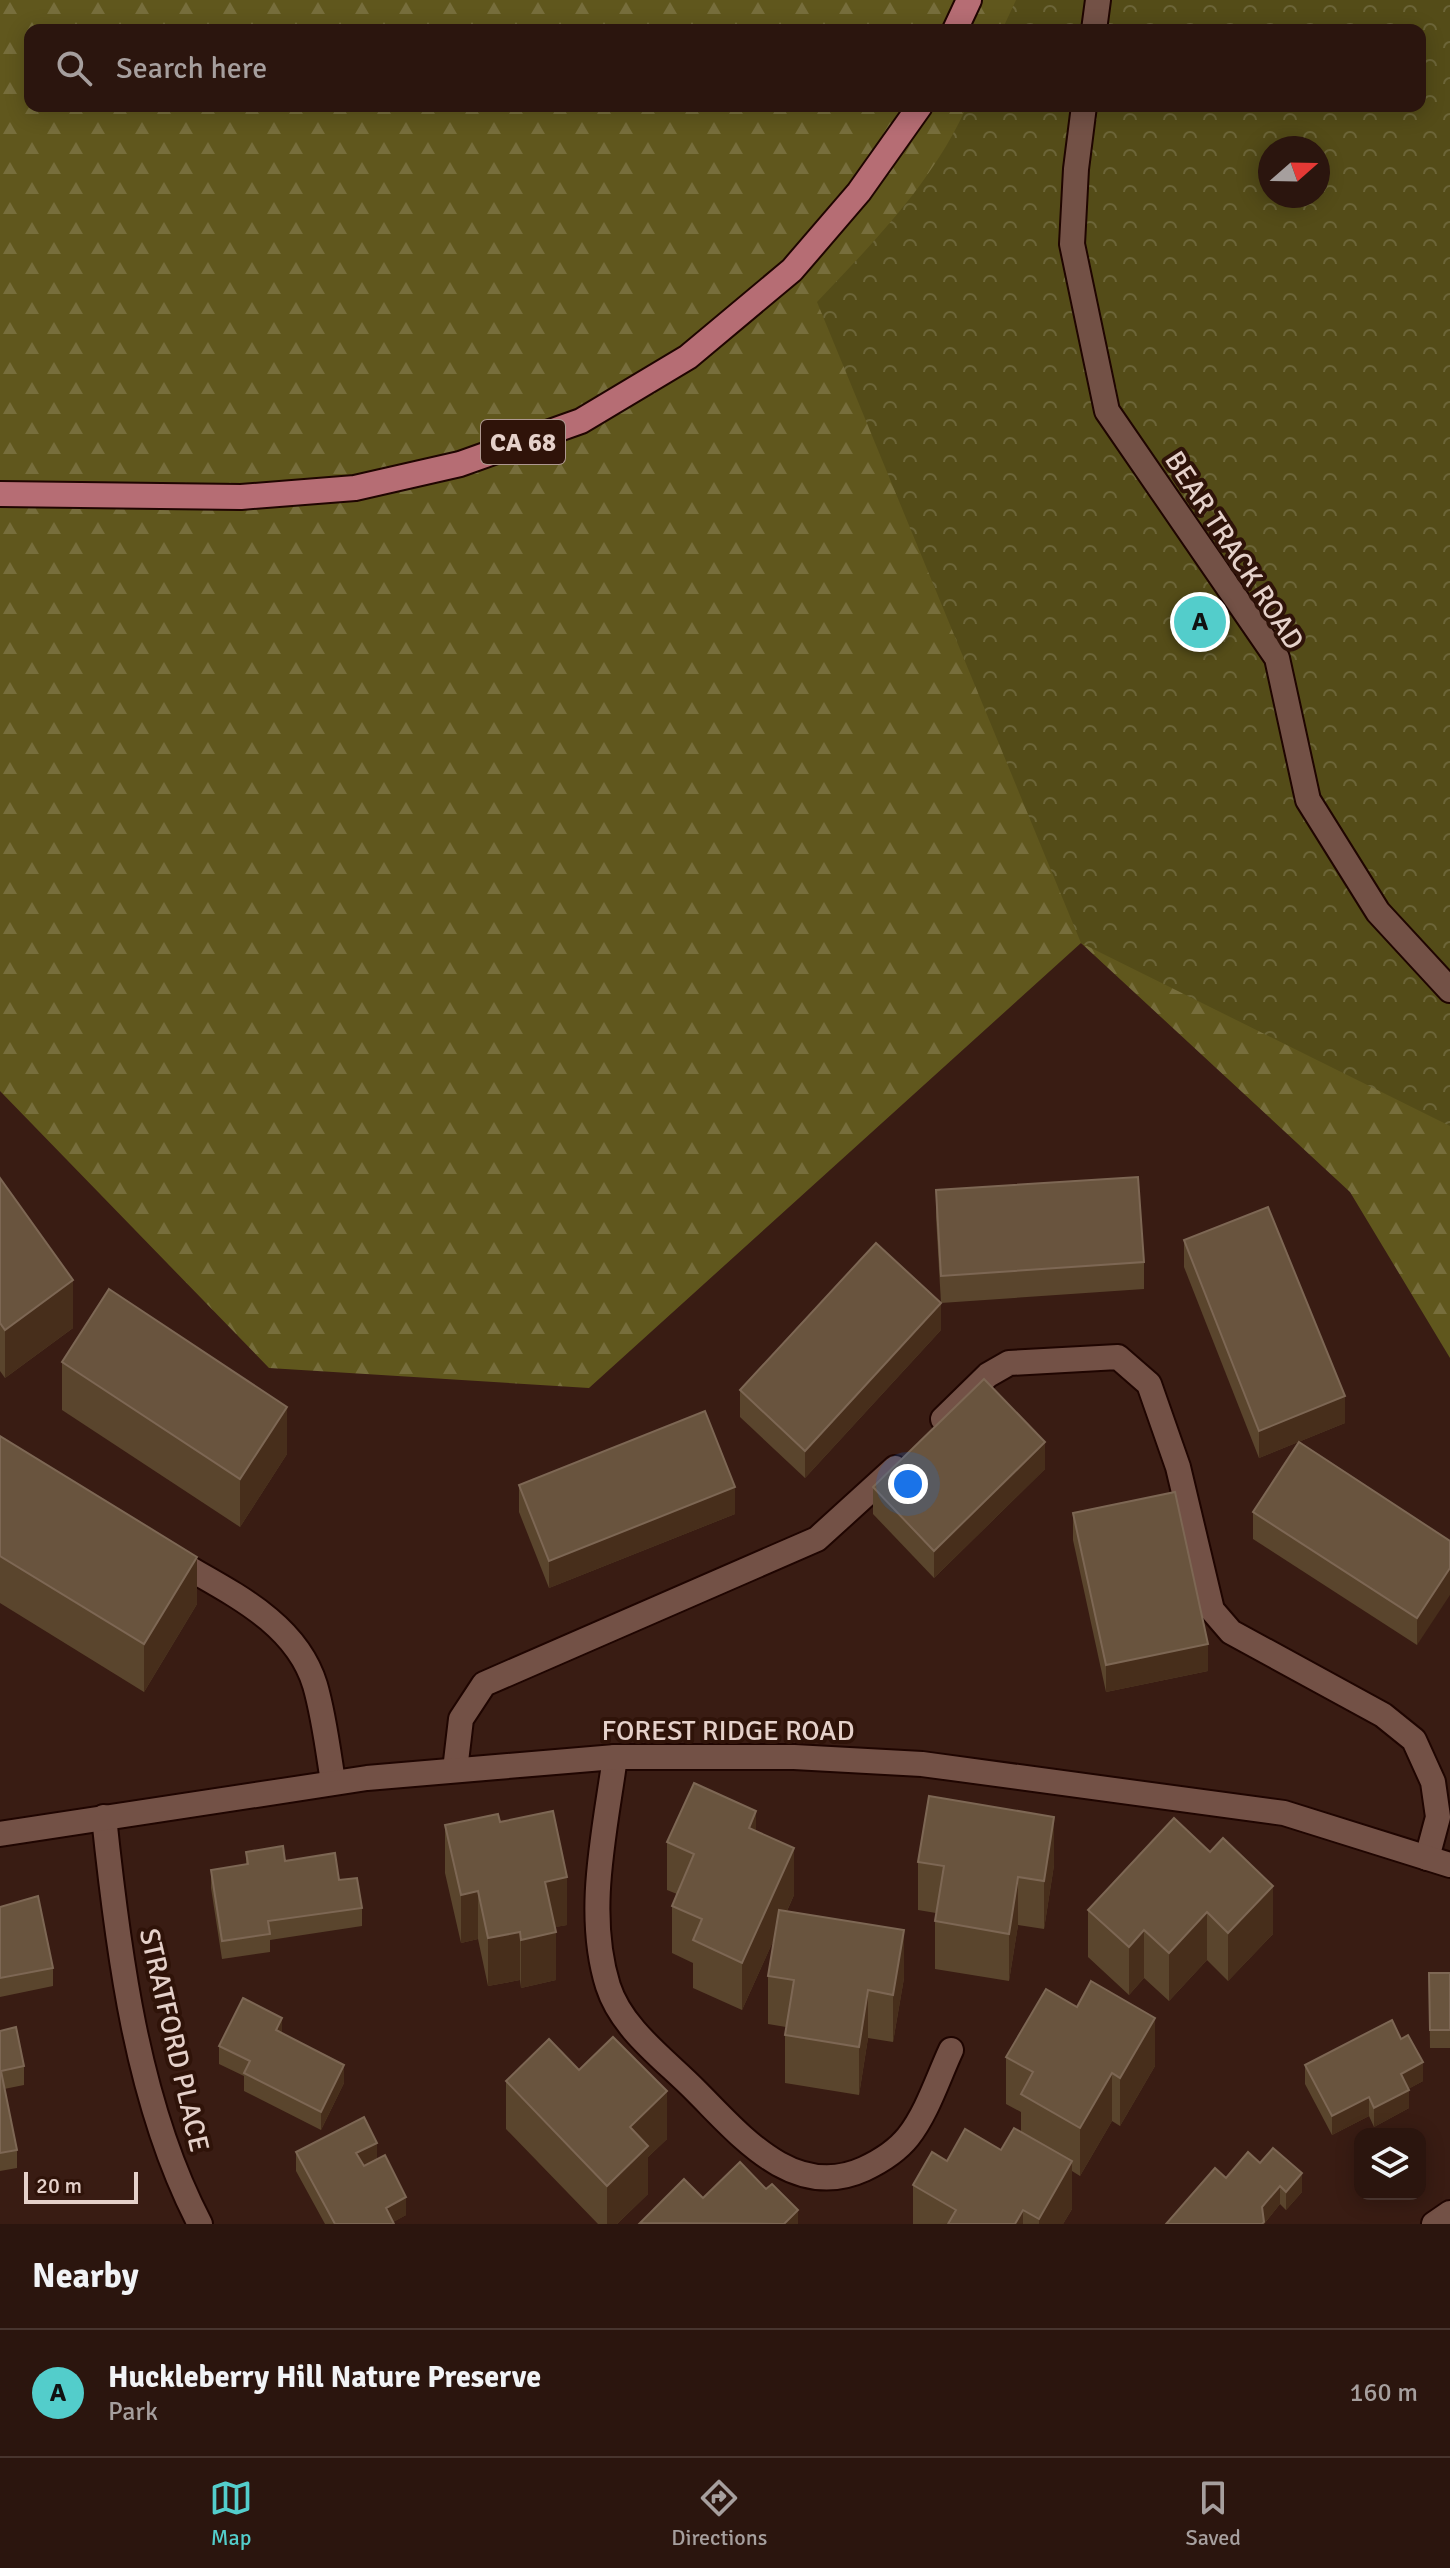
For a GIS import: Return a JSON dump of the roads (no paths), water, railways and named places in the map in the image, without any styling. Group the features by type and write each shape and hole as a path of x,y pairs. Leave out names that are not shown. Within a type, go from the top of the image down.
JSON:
{"main road":[{"path":"958,24 969,0"},
{"name":"CA 68","path":"0,494 241,497 355,488 460,464 581,421 688,357 792,270 859,192 916,112"}],"street":[{"path":"1095,24 1098,0"},
{"name":"BEAR TRACK ROAD","path":"1083,112 1072,244 1107,411 1277,658 1308,800 1378,912 1450,990"},
{"path":"455,1770 461,1719 484,1684 817,1539 855,1508 988,1375 1009,1363 1118,1357 1149,1384 1178,1467 1212,1610 1231,1632 1383,1715 1414,1740 1433,1782 1438,1817 1438,1862"},
{"path":"144,1541 283,1630 301,1654 314,1683 333,1782"},
{"path":"615,1757 597,1923 608,1988 639,2036 745,2140 782,2167 800,2175 837,2177 854,2174 885,2158 909,2135 951,2050"},
{"name":"FOREST RIDGE ROAD","path":"0,1834 333,1782 455,1770 615,1757 794,1757 922,1764 1284,1813 1438,1862"},
{"name":"STRATFORD PLACE","path":"104,1817 114,1911 132,2012 181,2188 200,2224"},
{"path":"1434,2224 1450,2213"}],"place":[{"name":"Huckleberry Hill Nature Preserve","path":"1200,622"}]}
